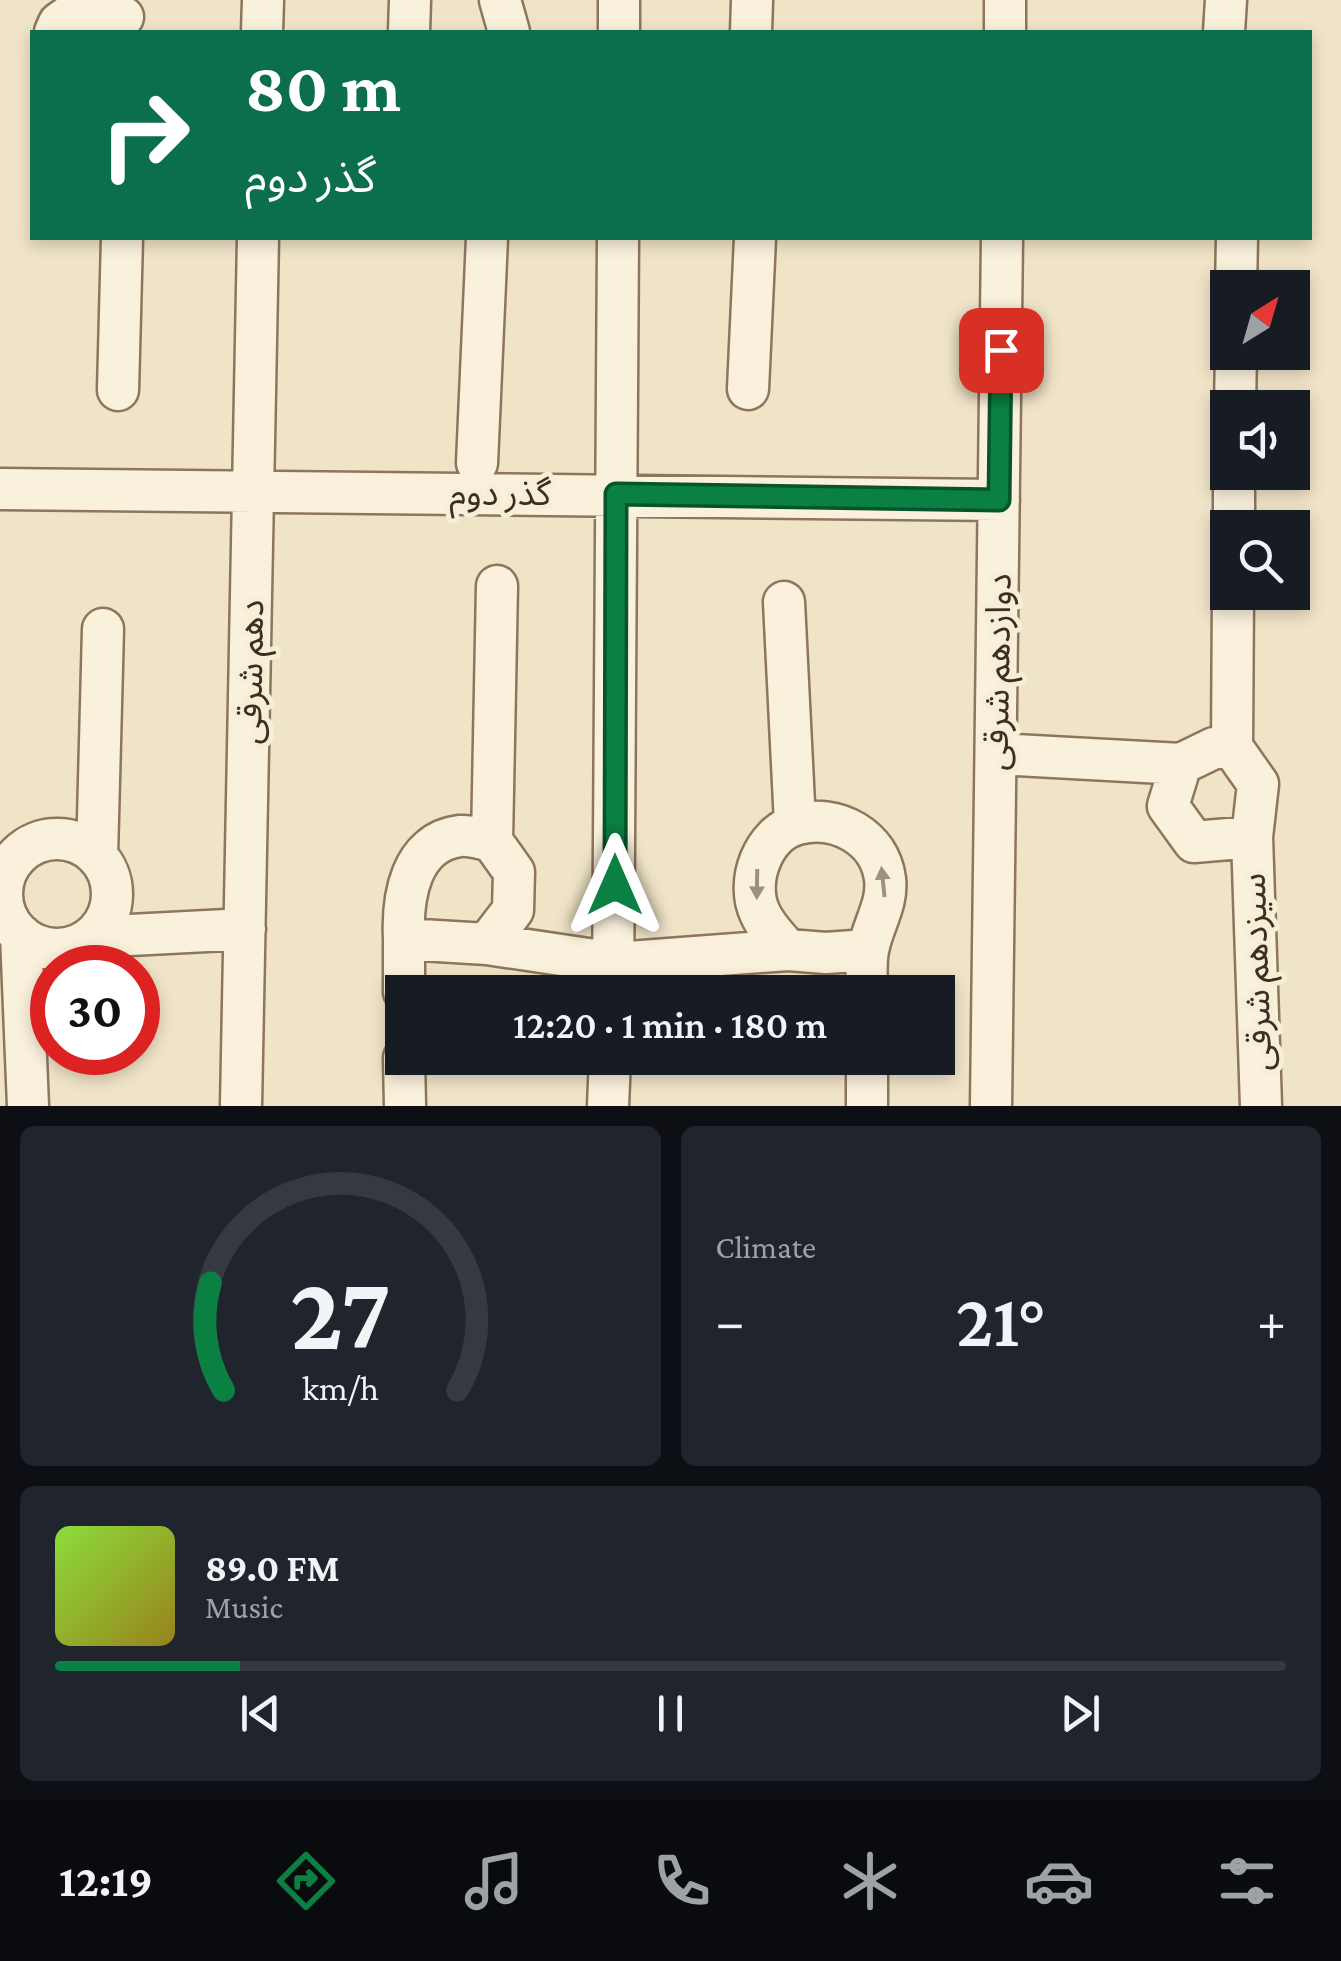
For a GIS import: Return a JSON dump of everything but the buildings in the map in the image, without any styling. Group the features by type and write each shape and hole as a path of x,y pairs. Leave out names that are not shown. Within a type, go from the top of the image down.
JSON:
{"street":[{"path":"262,0 262,30"},
{"path":"409,30 410,0"},
{"path":"500,0 508,30"},
{"path":"618,0 618,30"},
{"path":"751,30 752,0"},
{"path":"1005,0 1005,30"},
{"path":"1224,30 1226,0"},
{"path":"56,30 76,11 124,16"},
{"path":"118,390 122,240"},
{"name":"دهم شرقی","path":"241,1106 258,240"},
{"path":"477,463 487,240"},
{"path":"614,975 618,240"},
{"path":"748,389 755,240"},
{"name":"دوازدهم شرقی","path":"991,1106 1002,240"},
{"path":"1236,270 1237,240"},
{"name":"گذر دوم","path":"0,489 999,500"},
{"path":"487,944 513,910 514,872 492,841 497,586"},
{"path":"784,602 795,824"},
{"path":"1181,764 1168,806 1194,842 1252,837 1258,784 1232,748 1233,610"},
{"path":"97,856 103,629"},
{"path":"996,754 1181,764 1214,748 1232,748"},
{"path":"788,950 758,911 754,889 757,868 766,848 795,824 824,821 846,827 864,838 878,856 885,877 885,900 868,950 867,975"},
{"path":"404,975 403,920 414,865 434,844 462,836 492,841"},
{"name":"سیزدهم شرقی","path":"1252,837 1261,1106"},
{"path":"66,839 97,856 107,870 111,906 104,923 92,936 79,944 48,948 20,935 9,921 2,887 17,855 31,844 66,839"},
{"path":"92,936 245,929"},
{"path":"20,935 28,1106"},
{"path":"404,940 487,944 603,975"},
{"path":"633,975 788,950 868,950"},
{"path":"404,1075 405,1106"},
{"path":"608,1106 609,1075"},
{"path":"867,1075 867,1106"}],"route":[{"path":"615,885 616,494 999,500 1001,350"}]}
